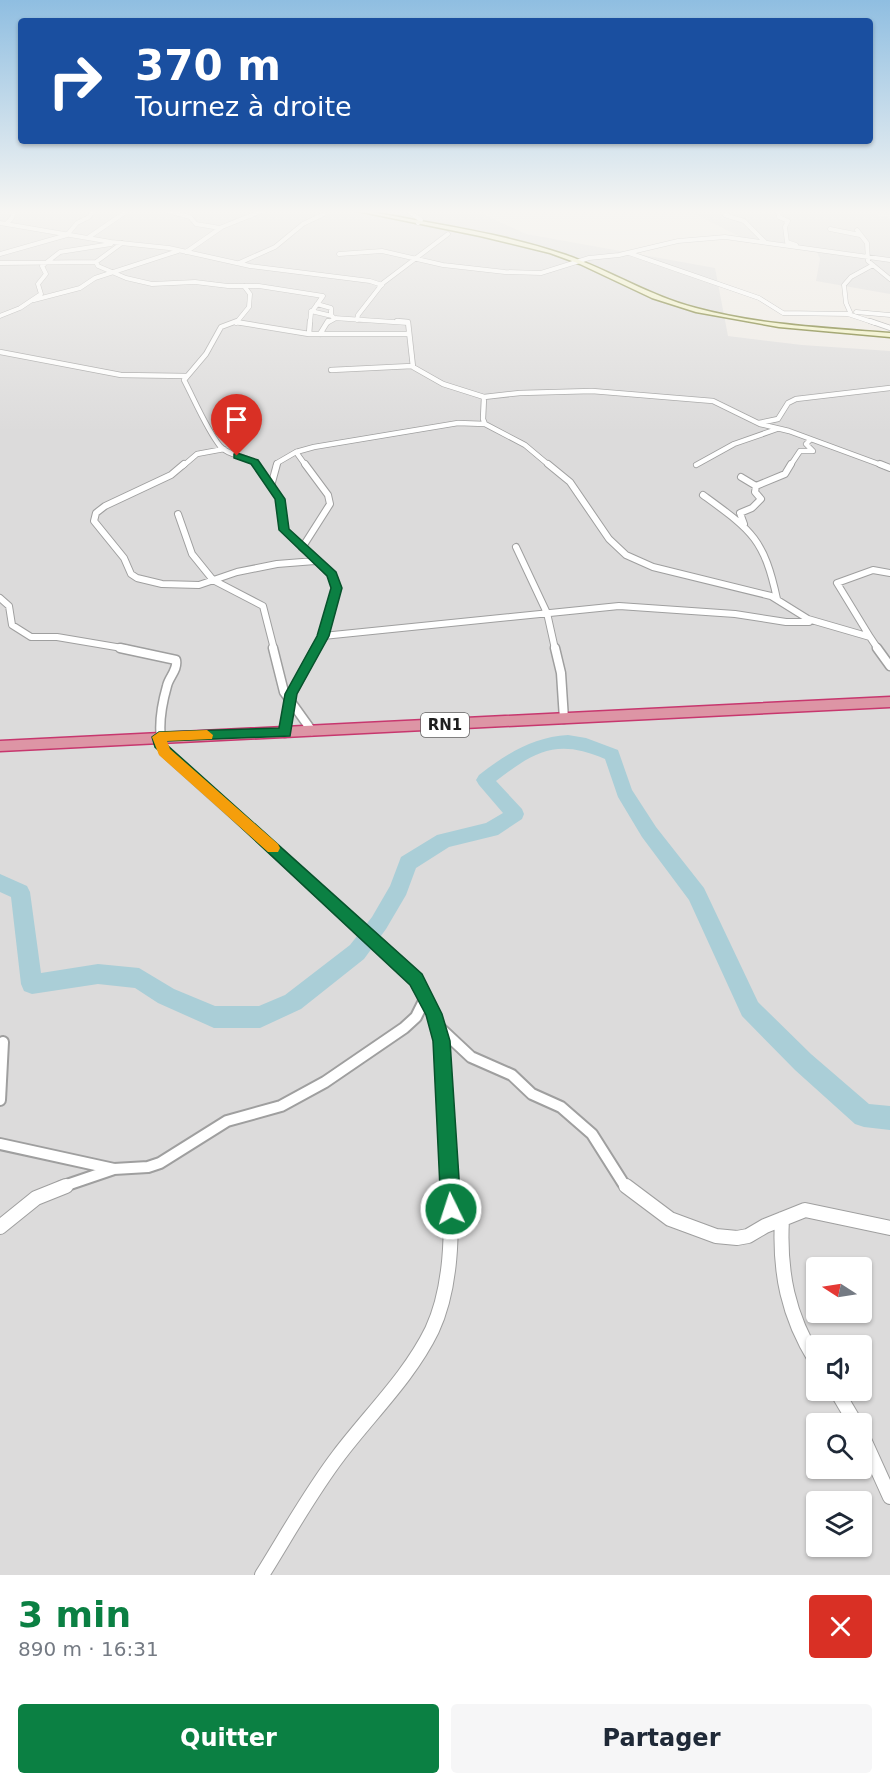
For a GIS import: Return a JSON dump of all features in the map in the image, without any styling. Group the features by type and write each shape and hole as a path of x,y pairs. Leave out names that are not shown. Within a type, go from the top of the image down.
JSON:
{"highway":[{"name":"RN1","path":"0,746 890,702"}],"main road":[{"path":"625,284 643,293 725,317 793,327 890,335"}],"street":[{"path":"0,316 41,294 38,284"},
{"path":"30,301 80,288 85,284"},
{"path":"226,284 269,287 323,296 324,298 311,311 309,334"},
{"path":"357,320 358,315 381,285 378,284"},
{"path":"722,284 756,296 783,313 890,315"},
{"path":"846,284 845,298 849,313"},
{"path":"236,322 250,305 250,294 244,286"},
{"path":"317,304 331,308 334,317"},
{"path":"311,311 357,320 408,322 412,366"},
{"path":"849,313 890,328"},
{"path":"320,334 328,321 334,317"},
{"path":"285,733 289,700 323,636 336,584 332,574 315,561 282,525 280,499 252,460 234,455 224,449 184,383 186,376 202,359 221,327 236,322 309,334 409,334"},
{"path":"0,352 121,375 186,376"},
{"path":"332,370 412,366 443,384 484,397 592,391 706,400 719,403 758,423 890,468"},
{"path":"758,423 781,418 786,413 788,403 796,399 890,388"},
{"path":"484,397 483,419 485,424"},
{"path":"271,486 278,464 296,452 407,430 458,423 485,424 525,445 570,482 615,547 626,555 653,567 777,599 792,611 815,622"},
{"path":"696,465 734,444 777,429"},
{"path":"756,486 785,474 800,451 813,451 806,444 810,440"},
{"path":"224,449 197,454 171,475 105,506 96,513 93,519 124,558 128,569 134,576 176,586 199,585 231,573 270,565 315,561"},
{"path":"296,452 328,495 330,504 302,548"},
{"path":"741,477 756,486"},
{"path":"756,486 756,492 761,500 752,508 740,513 744,525 763,554 771,573 777,599"},
{"path":"703,495 744,525"},
{"path":"178,514 192,554 213,580 262,606 284,692 312,731"},
{"path":"516,547 547,613 561,673 564,719"},
{"path":"890,573 873,570 837,583 890,666"},
{"path":"0,597 9,606 14,628 31,637 80,640 176,660 177,665 167,685 159,737 164,752 411,973 426,997 439,1028 443,1055 451,1209 447,1270 439,1312 424,1343 338,1456 262,1575"},
{"path":"323,636 456,624 593,607 645,607 735,614 786,622 815,622 848,629 870,637"},
{"path":"0,1227 47,1192 114,1169 148,1167 160,1163 227,1121 281,1106 326,1082 417,1017 426,997"},
{"path":"439,1028 471,1058 512,1076 532,1094 561,1107 592,1134 623,1182 670,1219 716,1236 737,1238 748,1236 805,1210 890,1228"},
{"path":"0,1100 3,1042"},
{"path":"0,1143 114,1169"},
{"path":"782,1219 779,1246 786,1298 794,1322 806,1343"},
{"path":"872,1457 890,1497"}],"shaded area":[{"path":"0,284 718,284 728,336 802,345 890,351 890,1575 0,1575"},
{"path":"836,284 890,284 890,294"}],"waterway":[{"path":"0,882 20,892 32,984 98,974 139,978 166,996 214,1017 260,1017 293,1002 357,952 379,923 399,889 408,863 444,840 491,830 515,814 485,780 518,757 542,745 568,741 586,744 612,755 624,792 649,832 697,894 750,1009 803,1062 864,1115 890,1118"}],"slow traffic":[{"path":"207,735 159,737 164,752 273,848"}],"route":[{"path":"237,456 254,462 280,499 284,530 332,574 336,588 333,603 323,636 291,694 285,733 159,737 161,747 377,941 416,979 434,1014 442,1041 451,1209"}]}
